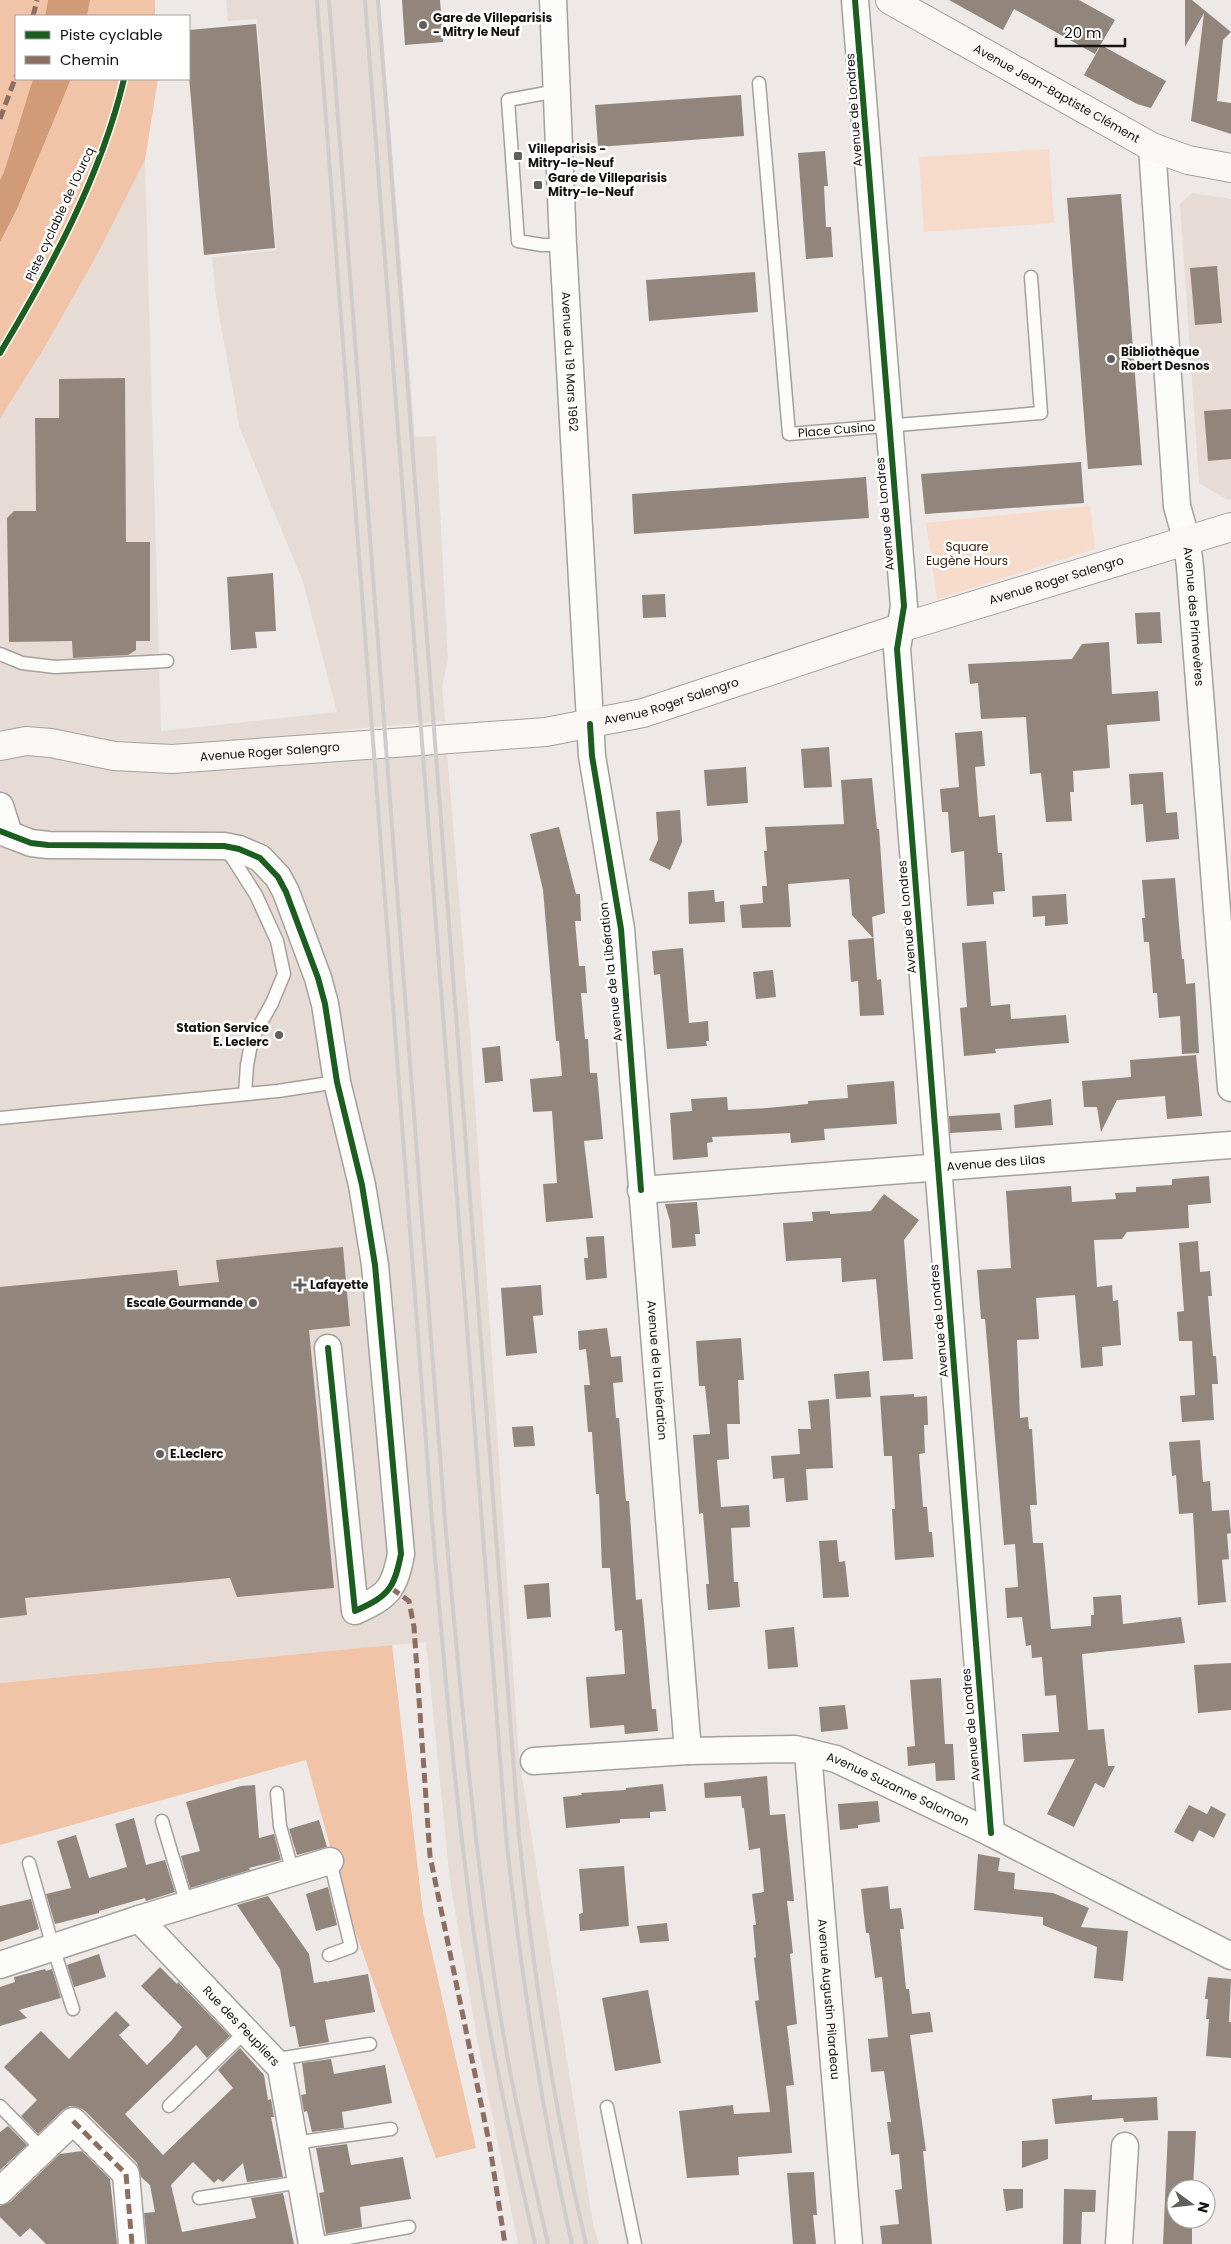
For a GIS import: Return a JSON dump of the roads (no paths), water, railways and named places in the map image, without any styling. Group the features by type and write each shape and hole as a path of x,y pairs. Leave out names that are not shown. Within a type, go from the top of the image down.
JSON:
{"street":[{"name":"Avenue du 19 Mars 1962","path":"553,0 563,245 590,724"},
{"name":"Avenue de Londres","path":"855,0 904,606 896,648 991,1833"},
{"name":"Avenue Jean-Baptiste Clément","path":"890,0 1152,147 1188,160 1231,168"},
{"name":"Avenue des Primevères","path":"1152,147 1178,506 1186,542 1231,1088"},
{"name":"Avenue Roger Salengro","path":"0,746 26,741 51,742 114,756 172,759 546,732 643,713 900,628 1231,527"},
{"name":"Avenue de la Libération","path":"590,724 592,756 621,929 688,1750"},
{"path":"0,806 5,833 31,843 48,845 224,846 240,849 260,858 278,877 286,892 325,1004 337,1082 362,1185 375,1264 400,1554 397,1572 391,1588 379,1600 355,1611 328,1348"},
{"name":"Avenue des Lilas","path":"641,1190 1231,1145"},
{"name":"Avenue Suzanne Salomon","path":"534,1761 688,1750 795,1749 836,1759 991,1833 1231,1956"},
{"name":"Avenue Augustin Pilardeau","path":"808,1752 849,2244"},
{"path":"0,1965 139,1919 330,1861"},
{"name":"Rue des Peupliers","path":"139,1919 281,2068 313,2244"},
{"path":"0,2191 73,2121 126,2174 132,2244"},
{"path":"1119,2244 1125,2146"}],"lane":[{"name":"Place Cusino","path":"759,84 789,434 1041,413 1031,278"},
{"path":"557,91 508,100 518,241 542,245 563,245"},
{"path":"0,654 22,663 55,667 167,660"},
{"path":"224,846 256,895 277,941 284,974 272,1003 252,1039 244,1094"},
{"path":"0,1118 244,1094 337,1082"},
{"path":"277,1793 280,1826 293,1873"},
{"path":"162,1821 187,1905"},
{"path":"329,1954 351,1947 330,1861"},
{"path":"30,1862 53,1948 73,2009"},
{"path":"168,2106 246,2032"},
{"path":"275,2062 284,2058 370,2044"},
{"path":"0,2106 43,2150"},
{"path":"607,2107 635,2244"},
{"path":"294,2143 391,2129"},
{"path":"199,2198 301,2182"},
{"path":"313,2244 409,2227"}],"railway":[{"path":"317,0 432,1521 452,1751 465,1866 481,1980 506,2113 535,2244"},
{"path":"329,0 445,1521 462,1707 475,1830 500,2014 516,2101 548,2244"},
{"path":"365,0 506,1836 518,1939 541,2092 572,2244"},
{"path":"378,0 519,1836 531,1939 554,2092 586,2244"}],"place":[{"name":"Gare de Villeparisis - Mitry le Neuf","path":"423,25"},
{"name":"Villeparisis - Mitry-le-Neuf","path":"518,156"},
{"name":"Gare de Villeparisis Mitry-le-Neuf","path":"538,185"},
{"name":"Bibliothèque Robert Desnos","path":"1111,359"},
{"name":"Station Service E. Leclerc","path":"279,1035"},
{"name":"Lafayette","path":"300,1285"},
{"name":"Escale Gourmande","path":"253,1303"},
{"name":"E.Leclerc","path":"160,1454"}],"park label":[{"name":"Square Eugène Hours","path":"967,554"}]}
